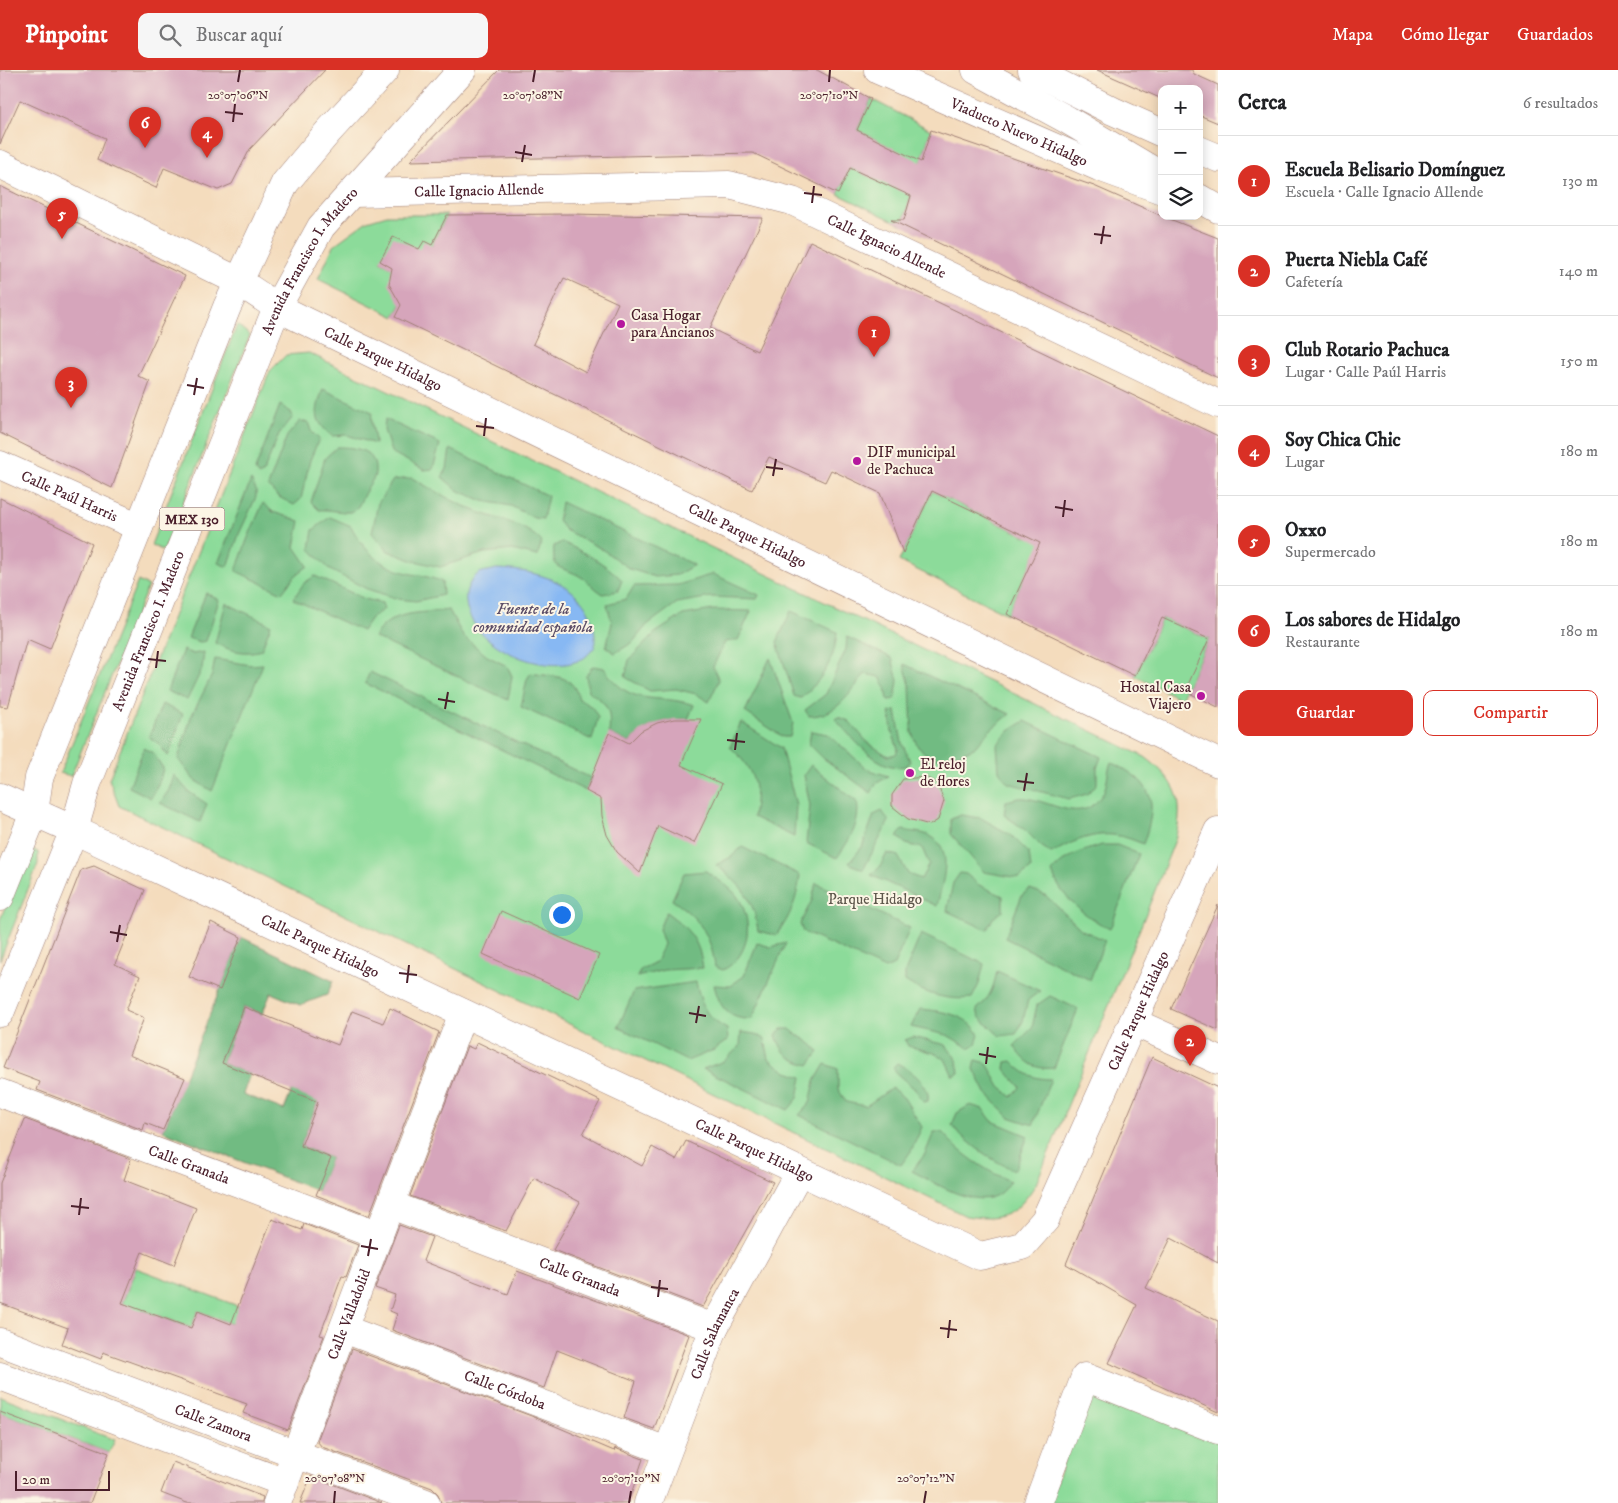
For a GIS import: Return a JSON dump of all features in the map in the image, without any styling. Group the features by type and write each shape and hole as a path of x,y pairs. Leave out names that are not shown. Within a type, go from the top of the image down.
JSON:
{"street":[{"name":"MEX 130","path":"0,897 34,813 39,778 238,281 285,183 328,132 385,70"},
{"name":"Avenida Francisco I. Madero","path":"0,1014 74,830 87,784 277,307 321,227 462,70"},
{"name":"Viaducto Nuevo Hidalgo","path":"878,70 1099,167 1158,189"},
{"path":"976,70 1066,119 1160,175"},
{"path":"1032,70 1158,131"},
{"path":"1203,152 1218,158"},
{"name":"Calle Parque Hidalgo","path":"0,164 238,281 277,307 1218,764"},
{"name":"Calle Ignacio Allende","path":"353,193 729,185 792,201 1218,404"},
{"path":"1203,201 1218,210"},
{"path":"1203,205 1218,210"},
{"name":"Calle Paúl Harris","path":"0,465 139,527"},
{"name":"Calle Parque Hidalgo","path":"0,797 74,830 980,1256 1022,1246 1045,1220 1218,831"},
{"name":"Calle Valladolid","path":"281,1493 463,1014"},
{"path":"1133,1022 1218,1060"},
{"name":"Calle Granada","path":"0,1093 379,1236"},
{"name":"Calle Salamanca","path":"648,1503 714,1328 799,1172"},
{"name":"Calle Granada","path":"391,1205 714,1328"},
{"name":"Calle Córdoba","path":"344,1328 667,1451"},
{"name":"Calle Zamora","path":"0,1342 426,1503"},
{"name":"Calle Zamora","path":"0,1376 281,1493"},
{"path":"1038,1503 1085,1377 1218,1430"}],"green space":[{"path":"871,99 931,130 902,225 838,194 850,168 877,180 892,148 857,130"},
{"path":"387,215 447,215 432,245 380,261 395,269 406,295 395,317 318,279 334,245 367,221"},
{"path":"237,325 250,335 164,551 151,545"},
{"name":"Parque Hidalgo","path":"309,353 1145,757 1165,775 1172,784 1179,803 1175,840 1036,1184 1029,1195 1015,1209 999,1217 979,1218 966,1216 119,806 109,779 270,371 286,355"},
{"path":"323,389 372,412 375,444 347,435 332,436 321,425 317,410"},
{"path":"280,405 291,412 293,417 279,434 263,473 259,476 255,470"},
{"path":"385,419 440,444 433,469 424,470 391,452 384,430"},
{"path":"300,421 308,422 311,431 319,439 310,460 301,499 294,505 277,496 268,486 287,436"},
{"path":"337,447 364,451 369,454 375,465 374,477 356,509 350,512 319,510 311,502 325,458"},
{"path":"450,449 548,496 543,519 534,518 511,506 483,501 457,490 442,477 447,469"},
{"path":"412,478 469,508 512,523 528,531 542,542 537,556 512,550 484,553 440,567 411,560 388,551 372,533 378,503 393,480"},
{"path":"251,480 256,490 256,497 239,534 228,567 218,563"},
{"path":"932,491 1027,537 1116,516 1036,553 1007,614 899,561"},
{"path":"561,502 694,565 677,575 655,577 630,569 600,548 565,530 558,521"},
{"path":"263,503 273,512 300,521 295,547 308,566 295,576 282,593 236,571"},
{"path":"330,517 351,526 361,543 381,562 398,570 442,582 443,595 416,601 398,599 367,589 330,570 310,549 313,530"},
{"path":"562,542 594,558 622,580 618,591 603,594 585,579 558,567 554,560 554,546"},
{"path":"713,574 759,595 757,599 711,597 677,603 647,625 632,643 615,653 606,647 612,623 607,604 626,599 634,586 678,585"},
{"path":"315,576 365,599 382,603 384,609 371,618 362,631 293,599 304,583"},
{"path":"138,581 148,586 71,776 60,773"},
{"path":"206,593 219,600 206,641 200,642 188,638"},
{"path":"226,603 271,625 261,650 250,652 238,651 215,643"},
{"path":"449,610 463,636 487,656 507,666 512,676 508,700 374,637 381,628 398,617 407,614"},
{"path":"713,610 751,611 738,640 725,642 713,667 719,680 709,702 696,694 676,689 650,691 625,677 629,660 655,633 683,615"},
{"path":"791,611 837,632 836,642 826,669 801,698 794,696 777,642"},
{"path":"1162,618 1209,639 1181,699 1135,676"},
{"path":"847,637 892,658 898,681 895,699 888,700 886,688 880,677 865,674 848,696 835,708 819,715 809,716 805,710 826,694 846,649"},
{"path":"183,650 193,654 204,652 202,669 187,700 167,691"},
{"path":"770,658 793,723 790,737 783,737 745,712"},
{"path":"215,659 251,665 263,664 212,791 194,780 178,759 191,717 212,675"},
{"path":"904,664 1010,714 989,731 974,748 945,760 930,757 918,747 912,733 910,685"},
{"path":"593,666 604,668 624,690 634,695 680,701 694,705 688,719 671,720 656,724 649,727 629,743 609,733 609,713 607,708 588,691 586,675"},
{"path":"370,672 591,778 586,791 365,683"},
{"path":"531,673 555,676 572,684 579,699 592,707 598,717 592,740 521,707 527,679"},
{"path":"162,704 183,714 168,756 158,743 149,737"},
{"path":"896,711 902,743 910,761 908,765 898,767 887,765 877,760 858,744 835,719 838,717 849,721 868,743 888,756 896,754 898,749 892,732 890,712"},
{"path":"1025,721 1101,757 1097,768 1097,784 1087,794 1069,799 1008,783 999,771 997,745 1009,731"},
{"path":"741,722 781,748 796,805 794,837 753,817 755,787 753,778 745,763 730,747"},
{"path":"811,731 828,734 867,769 888,776 876,784 871,793 823,758 809,744"},
{"path":"144,748 153,753 163,768 160,780 151,798 129,787"},
{"path":"1111,762 1136,777 1149,794 1151,815 1143,844 1119,836 1096,835 1075,841 1051,853 1024,829 1004,815 1006,801 1020,798 1036,800 1068,810 1088,808 1096,802 1104,791"},
{"path":"811,765 857,802 856,825 837,858 806,843 810,806 804,775"},
{"path":"174,775 189,792 207,804 200,822 160,803 169,790"},
{"path":"882,811 889,821 863,870 849,863 862,847 874,815"},
{"path":"961,815 981,818 1011,835 1029,853 1031,869 1019,878 984,872 951,834 951,819"},
{"path":"903,830 930,836 938,842 943,850 945,868 937,906 871,875 880,867 887,853 898,856 908,874 921,879 929,864 922,848 906,844 897,836"},
{"path":"1102,845 1117,845 1139,854 1110,929 1092,919 1075,906 1061,890 1052,872 1068,858"},
{"path":"742,847 800,875 792,907 786,921 776,935 758,931 750,901 740,886 716,865 731,857"},
{"path":"33,850 38,852 38,864 0,960 0,920 24,858"},
{"path":"706,871 729,887 736,895 744,909 746,919 746,939 739,957 723,970 715,967 707,936 702,928 690,913 672,900 684,873"},
{"path":"960,873 966,874 979,885 1003,896 1003,911 993,918 987,930 947,911 953,883"},
{"path":"816,883 910,928 894,965 885,969 803,932 800,924 812,900"},
{"path":"1030,889 1045,895 1082,930 1105,940 1090,980 1005,938 1022,895"},
{"path":"666,912 687,930 696,942 703,968 664,970 637,977 641,969 656,962 664,944 659,929"},
{"path":"921,934 984,964 979,984 972,998 963,999 937,996 920,990 905,981 905,972"},
{"path":"241,937 333,981 327,995 300,1005 271,993 262,1014 244,1007 222,1063 250,1074 243,1094 284,1110 294,1085 320,1096 301,1146 331,1158 318,1191 163,1131"},
{"path":"757,943 771,947 786,943 752,1019 744,1019 731,1015 726,1011 719,1000 714,985 730,986 744,976"},
{"path":"997,971 1040,991 1028,1000 1023,1021 1016,1034 1000,1036 979,1017 977,1009 991,992"},
{"path":"696,982 700,998 709,1015 727,1029 728,1040 714,1050 687,1061 618,1027 634,991"},
{"path":"1050,996 1078,1009 1054,1068 1041,1068 1031,1064 1022,1057 1014,1046 1032,1028 1037,1005"},
{"path":"920,1009 954,1015 969,1022 979,1035 976,1044 969,1048 947,1035 911,1027"},
{"path":"781,1029 790,1029 812,1044 819,1052 809,1065 796,1061 784,1052 776,1035"},
{"path":"741,1032 755,1034 765,1039 769,1059 787,1072 802,1077 798,1098 788,1110 703,1069 724,1061 740,1046"},
{"path":"913,1037 946,1045 957,1060 959,1073 953,1076 945,1059 934,1053 908,1046 905,1040"},
{"path":"976,1060 987,1063 1000,1087 1012,1097 1020,1087 1005,1069 1006,1062 1012,1061 1034,1077 1051,1079 1033,1125 1009,1117 986,1093 974,1069"},
{"path":"897,1063 923,1083 928,1095 928,1101 923,1102 916,1090 896,1073 893,1067"},
{"path":"825,1064 838,1069 838,1089 846,1102 866,1106 892,1088 904,1098 922,1127 911,1151 901,1165 799,1115 810,1103 815,1081"},
{"path":"970,1105 983,1109 992,1121 1028,1136 1015,1170 981,1151 952,1125 957,1113"},
{"path":"934,1132 942,1132 973,1161 1010,1181 1000,1193 991,1198 980,1199 968,1197 943,1188 912,1171 925,1154"},
{"path":"136,1268 238,1306 281,1343 198,1311 191,1328 146,1311 120,1309"},
{"path":"1091,1389 1218,1440 1218,1503 1048,1503"},
{"path":"0,1396 115,1440 109,1453 0,1412"}],"water":[{"name":"Fuente de la comunidad española","path":"496,569 533,573 565,587 578,597 588,610 594,627 595,647 580,660 564,664 545,664 525,659 507,651 490,640 476,627 468,611 466,594 470,583 478,574"}],"building":[{"path":"0,70 325,70 250,149 232,184 218,190 164,168 156,188 97,160 105,138 20,100 0,144"},
{"path":"499,70 817,70 871,99 857,130 921,162 931,130 1094,186 1158,214 1158,220 1172,220 1218,238 1218,378 891,220 904,220 911,196 850,168 838,194 753,153 410,161"},
{"path":"1097,70 1192,70 1194,74 1218,85 1218,123 1203,117 1203,85 1158,85 1158,97"},
{"path":"0,186 185,276 138,376 150,382 112,488 0,433"},
{"path":"570,214 763,218 710,328 757,351 810,241 1218,436 1218,707 1185,691 1209,639 1162,618 1135,676 1007,614 1040,543 932,491 903,553 880,493 831,470 825,482 769,457 752,490 395,317 401,305 389,284 392,268 380,261 393,237 419,249 424,241 432,245 447,215","holes":["564,278 618,303 586,372 533,344"]},
{"path":"0,498 92,543 50,649 27,639 8,707 0,706"},
{"path":"674,719 701,719 681,765 722,784 694,843 658,826 640,873 617,852 607,835 602,816 601,799 586,791 609,733 629,743 641,731 657,723"},
{"path":"925,777 937,783 944,801 938,820 930,825 908,819 892,806 892,795 903,779"},
{"path":"94,866 145,890 115,964 140,976 126,1010 144,1018 129,1055 185,1078 163,1130 145,1123 143,1130 37,1090 40,1082 3,1068 81,870"},
{"path":"1218,905 1218,1030 1171,1009"},
{"path":"501,911 599,955 580,998 483,954"},
{"path":"211,922 241,937 220,990 189,977"},
{"path":"244,1007 338,1045 352,1011 383,1023 390,1008 439,1032 369,1216 316,1195 331,1158 301,1146 318,1102 222,1063"},
{"path":"477,1042 600,1101 583,1134 642,1166 652,1147 676,1160 686,1141 773,1182 703,1307 553,1250 580,1202 534,1178 506,1231 410,1196 467,1046 474,1049"},
{"path":"1152,1057 1218,1088 1218,1263 1171,1238 1146,1288 1218,1321 1218,1412 1109,1363 1137,1305 1066,1264"},
{"path":"25,1119 131,1159 124,1180 196,1208 174,1265 142,1252 122,1303 191,1328 198,1311 231,1324 272,1219 302,1230 304,1224 358,1245 346,1277 342,1276 320,1335 324,1336 288,1430 243,1413 247,1404 103,1352 101,1359 62,1344 68,1328 0,1303 0,1183"},
{"path":"399,1225 432,1237 423,1261 476,1282 508,1294 517,1271 689,1335 654,1429 624,1418 636,1381 557,1350 544,1388 392,1330 397,1314 390,1311 395,1295 375,1288"},
{"path":"352,1349 534,1417 614,1451 615,1448 643,1459 628,1503 441,1503 438,1494 432,1488 322,1447 317,1441"},
{"path":"0,1412 109,1453 90,1503 0,1503"},
{"path":"173,1462 263,1497 262,1503 187,1503 161,1493"},
{"path":"311,1476 382,1503 300,1503"}],"place":[{"name":"Los sabores de Hidalgo","path":"145,148"},
{"name":"Soy Chica Chic","path":"207,158"},
{"name":"Oxxo","path":"62,239"},
{"name":"Casa Hogar para Ancianos","path":"621,324"},
{"name":"Escuela Belisario Domínguez","path":"874,357"},
{"name":"Club Rotario Pachuca","path":"71,408"},
{"name":"DIF municipal de Pachuca","path":"857,461"},
{"name":"Hostal Casa Viajero","path":"1201,696"},
{"name":"El reloj de flores","path":"910,773"},
{"name":"Puerta Niebla Café","path":"1190,1066"}]}
